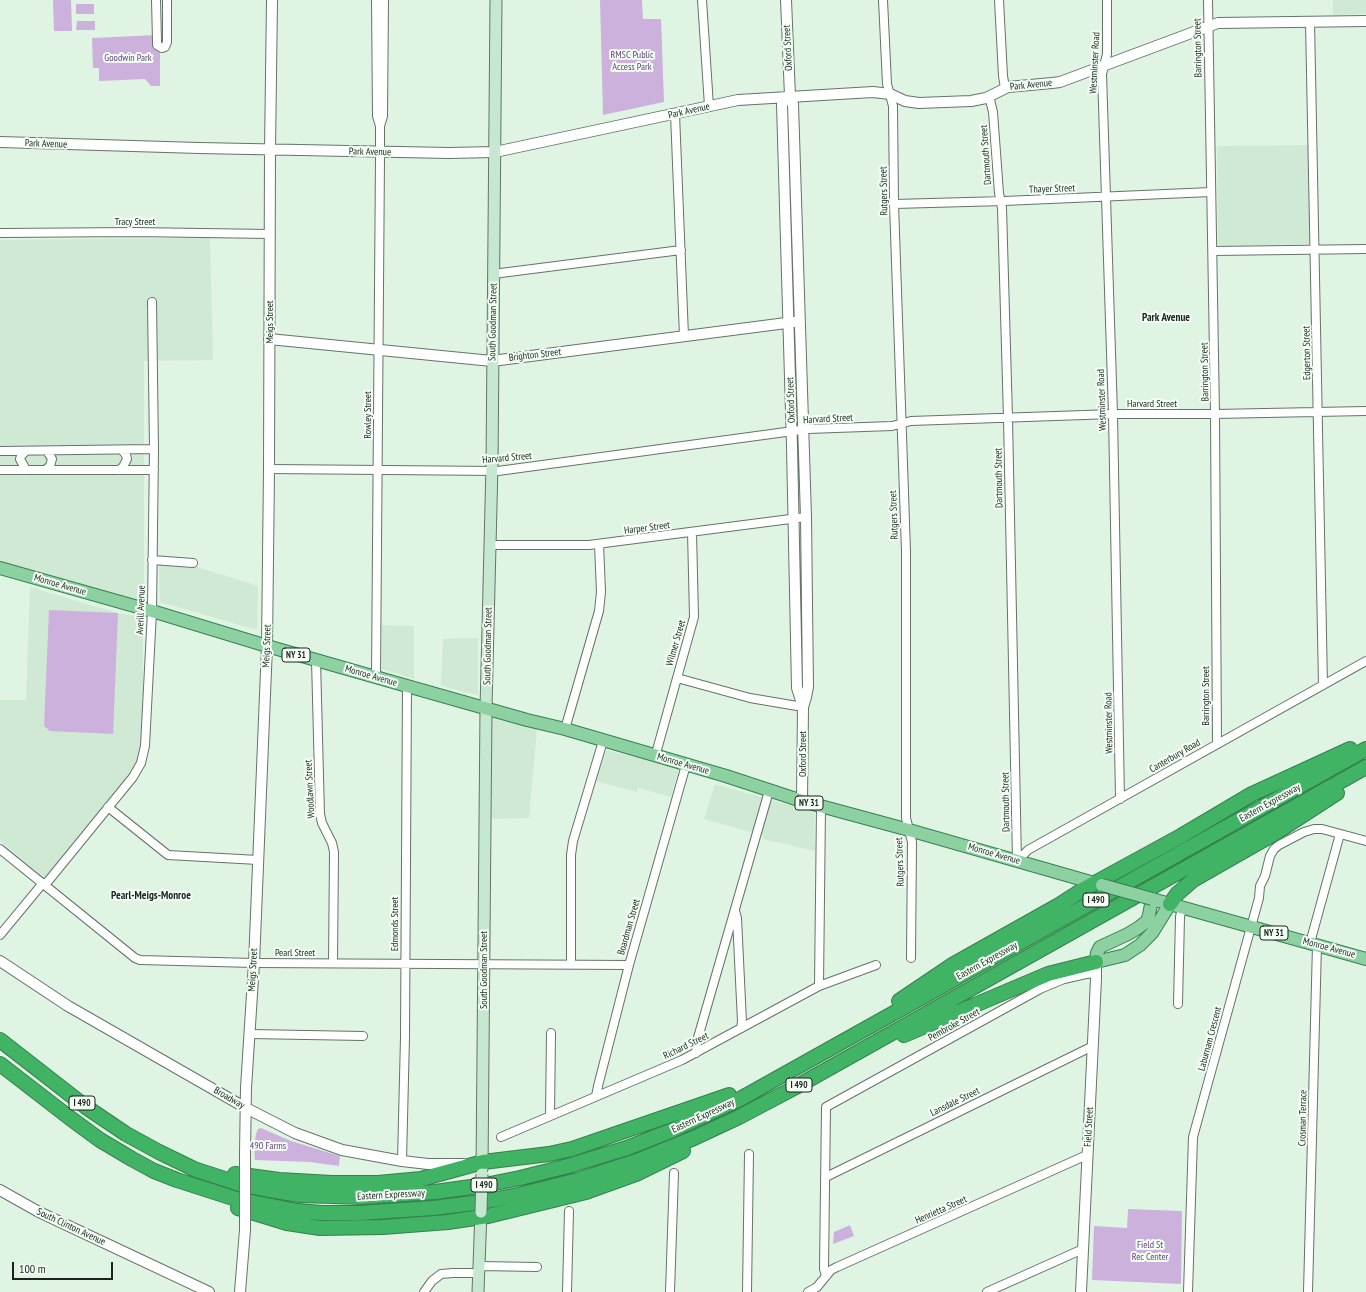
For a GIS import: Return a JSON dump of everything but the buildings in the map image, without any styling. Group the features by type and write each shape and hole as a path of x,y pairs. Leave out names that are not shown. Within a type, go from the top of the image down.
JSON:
{"highway":[{"path":"826,1051 948,968 1098,884 1252,794 1366,741"},
{"name":"Eastern Expressway","path":"0,1040 96,1114 132,1137 170,1157 205,1173 228,1181 300,1195 374,1197 423,1194 460,1189 544,1173 627,1148 706,1115 783,1075 1366,749"},
{"name":"Eastern Expressway","path":"0,1064 90,1133 126,1156 154,1171 189,1185 224,1196 285,1209 346,1213 433,1208 506,1197 602,1173 643,1159 694,1138 761,1106 1366,767"},
{"path":"1176,905 1177,894 1190,882 1289,825 1366,773"},
{"path":"837,1064 1048,974 1096,968"},
{"path":"170,1157 220,1171 296,1182 350,1184 401,1182 572,1150 783,1075"},
{"path":"154,1171 187,1188 222,1203 282,1222 308,1227 383,1227 430,1224 570,1196 623,1179 682,1152 761,1106"}],"main road":[{"name":"South Goodman Street","path":"478,1292 482,1168 486,708 490,545 496,0"},
{"name":"Monroe Avenue","path":"0,568 407,686 565,729 655,757 726,776 802,801 1366,958"},
{"path":"1152,899 1147,921 1132,932 1100,947 1096,953 1096,968 1125,955 1140,946 1176,905"}],"street":[{"path":"156,0 157,45 162,48 165,47 166,42 167,0"},
{"name":"Meigs Street","path":"240,1292 245,1230 246,1108 254,963 267,646 270,468 270,150 272,0"},
{"path":"376,0 377,116 380,126"},
{"path":"380,126 383,116 384,0"},
{"path":"702,0 709,106"},
{"name":"Oxford Street","path":"786,0 790,96 793,104 806,517 808,687 803,707 802,801"},
{"name":"Rutgers Street","path":"883,0 887,84 893,106 894,204 906,551 906,818 912,842 911,958"},
{"path":"999,0 1003,78 1005,88"},
{"name":"Westminster Road","path":"1107,0 1107,54 1102,74 1113,414 1120,799"},
{"name":"Barrington Street","path":"1208,0 1215,414 1216,744"},
{"name":"Park Avenue","path":"0,142 270,150 456,153 495,152 738,100 869,92 890,94 906,101 924,103 971,102 989,96 1005,88 1056,83 1208,26 1226,23 1366,21"},
{"name":"Edgerton Street","path":"1310,22 1323,685"},
{"name":"Oxford Street","path":"790,96 782,104 792,432 797,688 803,707"},
{"name":"Dartmouth Street","path":"989,96 993,112 999,192 1002,208 1017,861"},
{"path":"675,114 684,336"},
{"name":"Rowley Street","path":"376,677 380,126"},
{"name":"Thayer Street","path":"894,204 1000,202 1211,192"},
{"name":"Tracy Street","path":"0,233 134,232 270,234"},
{"path":"1213,252 1366,249"},
{"path":"493,274 681,250"},
{"name":"Averill Avenue","path":"0,935 133,777 142,763 145,746 152,611 154,449 152,302"},
{"name":"Brighton Street","path":"270,340 378,351 492,360 800,321"},
{"name":"Harvard Street","path":"270,468 491,471 804,430 892,426 911,421 1113,414 1215,414 1366,411"},
{"path":"0,451 154,449"},
{"path":"119,470 123,467 126,459 126,455 122,450"},
{"path":"26,451 20,459 26,470"},
{"path":"45,470 50,466 52,459 47,451"},
{"path":"0,470 154,470"},
{"name":"Harper Street","path":"490,545 599,544 806,517"},
{"name":"Wilmer Street","path":"655,757 694,617 692,532"},
{"path":"565,729 599,610 601,592 599,544"},
{"path":"152,560 193,563"},
{"name":"Woodlawn Street","path":"316,660 320,814 322,823 332,844 334,852 333,963"},
{"name":"Canterbury Road","path":"1017,861 1028,850 1366,661"},
{"path":"677,678 750,698 803,707"},
{"name":"Edmonds Street","path":"402,1161 407,686"},
{"path":"571,964 571,855 573,841 603,741"},
{"name":"Boardman Street","path":"596,1096 629,965 686,765"},
{"path":"696,1053 697,1041 769,791"},
{"path":"819,986 821,806"},
{"path":"108,807 168,855 258,860"},
{"name":"Laburnam Crescent","path":"1188,1292 1193,1137 1259,898 1258,893 1270,856 1274,849 1279,845 1308,831 1322,829 1340,834"},
{"path":"1340,834 1366,841"},
{"name":"Crosman Terrace","path":"1308,1292 1313,944 1340,834"},
{"name":"Pearl Street","path":"0,849 135,958 140,960 254,963 629,965"},
{"path":"1176,905 1180,917 1178,1004"},
{"path":"735,911 737,918 742,1022 741,1028"},
{"name":"Broadway","path":"0,961 68,1006 246,1108 295,1133 342,1150 402,1161 482,1168"},
{"name":"Richard Street","path":"501,1137 682,1060 819,986 876,965"},
{"name":"Field Street","path":"1081,1292 1096,968"},
{"name":"Pembroke Street","path":"826,1177 826,1107 1040,989 1064,979 1086,974 1096,968"},
{"path":"550,1116 551,1033"},
{"path":"250,1034 363,1036"},
{"name":"Lansdale Street","path":"826,1177 1093,1046"},
{"path":"747,1292 749,1154"},
{"name":"Henrietta Street","path":"808,1292 816,1287 832,1270 838,1267 1087,1155"},
{"path":"670,1292 674,1173"},
{"path":"826,1177 824,1269 826,1276"},
{"name":"South Clinton Avenue","path":"0,1190 39,1212 209,1292"},
{"path":"567,1292 569,1211"},
{"path":"987,1292 1083,1249"},
{"path":"424,1292 432,1281 441,1274 479,1269 537,1267"}],"shaded area":[{"path":"1333,0 1366,0 1366,14 1333,15"},
{"path":"1310,145 1311,244 1218,246 1217,146"},
{"path":"210,238 213,360 144,361 144,608 0,567 0,240"},
{"path":"159,563 191,565 258,586 257,630 160,602"},
{"path":"30,587 118,613 137,616 143,625 143,740 136,767 46,879 0,841 0,700 26,700"},
{"path":"382,625 414,626 414,679 382,669"},
{"path":"478,638 478,695 441,686 443,639"},
{"path":"492,717 537,729 529,818 492,819"},
{"path":"606,750 679,768 671,797 638,788 637,792 596,781"},
{"path":"715,784 814,812 815,851 763,839 764,836 704,819"}],"green space":[{"path":"53,0 71,0 72,31 54,31"},
{"name":"RMSC Public Access Park","path":"600,0 642,0 643,19 661,19 664,102 603,115"},
{"path":"76,4 94,4 94,14 76,14"},
{"path":"77,21 95,21 95,30 76,30"},
{"name":"Goodwin Park","path":"157,35 160,48 160,86 151,86 145,79 99,81 99,68 93,68 92,38"},
{"path":"49,610 118,613 113,734 50,731 44,726"},
{"name":"490 Farms","path":"261,1128 291,1141 340,1156 339,1166 310,1162 255,1160 254,1146 256,1134 258,1129"},
{"name":"Field St Rec Center","path":"1128,1209 1182,1211 1181,1284 1092,1280 1094,1226 1127,1228"},
{"path":"850,1225 854,1236 833,1244 834,1232"}],"district":[{"name":"Park Avenue","path":"1166,318"},
{"name":"Pearl-Meigs-Monroe","path":"151,896"}]}
